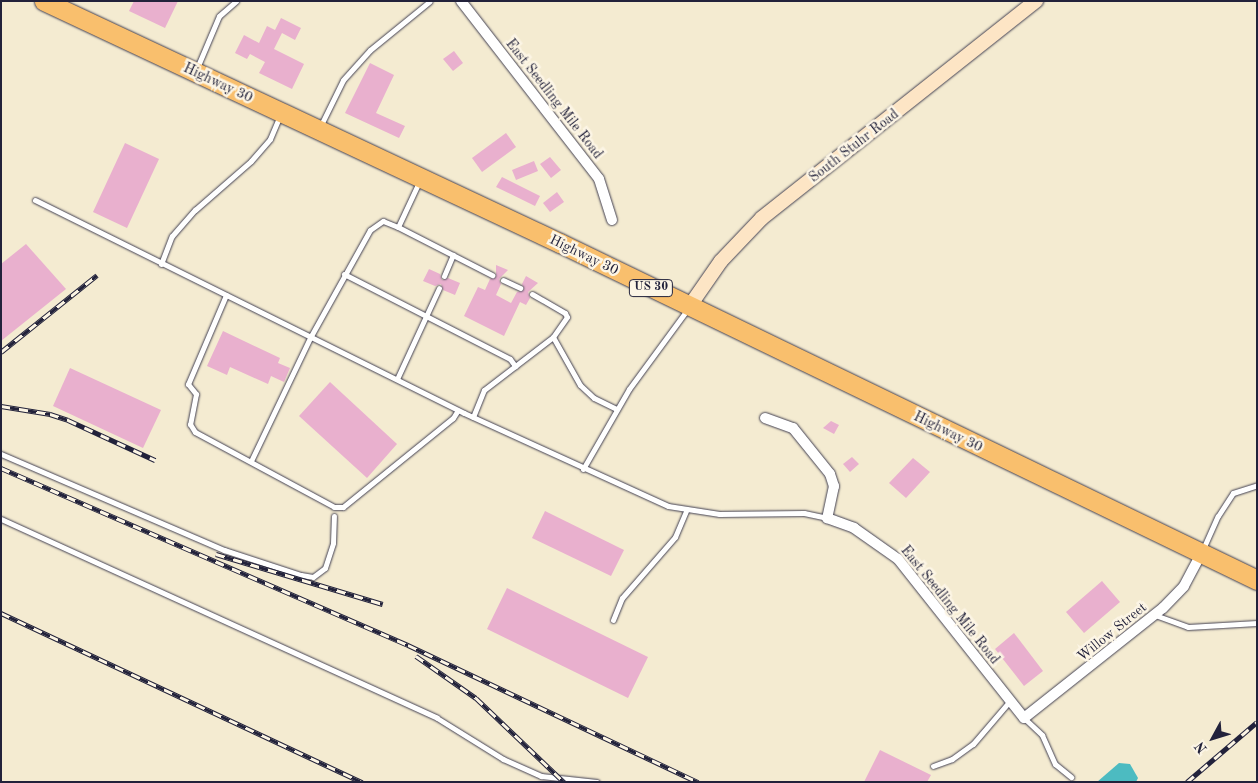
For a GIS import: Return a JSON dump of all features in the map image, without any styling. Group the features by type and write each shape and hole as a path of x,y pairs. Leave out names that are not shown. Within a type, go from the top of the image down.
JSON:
{"highway":[{"name":"Highway 30","path":"44,1 282,112 1257,580"}],"main road":[{"name":"South Stuhr Road","path":"689,307 721,261 762,218 1036,1"}],"street":[{"name":"East Seedling Mile Road","path":"461,1 599,179 612,220"},
{"path":"765,418 793,428 830,474 834,486 827,518"},
{"name":"East Seedling Mile Road","path":"827,518 854,528 898,559 1009,702 1024,718"},
{"name":"Willow Street","path":"1024,718 1154,615 1184,586 1201,554"}],"lane":[{"path":"196,72 218,16 236,1"},
{"path":"319,130 344,80 370,50 430,1"},
{"path":"161,264 172,236 202,204 252,161 270,139 282,112"},
{"path":"398,227 420,178"},
{"path":"35,200 458,410 668,506 719,514 804,513 827,518"},
{"path":"252,461 311,336 370,230 383,221 492,275"},
{"path":"444,276 453,256"},
{"path":"344,274 510,359 515,366"},
{"path":"503,280 520,288"},
{"path":"397,379 439,288"},
{"path":"473,417 484,390 553,337 567,317 562,310 532,294"},
{"path":"226,295 188,384 196,394 190,424 195,432 252,461 334,507 343,507 453,418 458,410"},
{"path":"583,468 617,409 689,307"},
{"path":"553,337 580,385 594,398 617,409"},
{"path":"1,454 224,550 301,575 312,577 325,568 332,543 334,516"},
{"path":"1201,554 1218,516 1233,493 1257,485"},
{"path":"612,620 622,598 675,537 687,509"},
{"path":"1,519 437,718 503,759 541,776 597,782"},
{"path":"1154,615 1188,627 1257,623"},
{"path":"933,766 952,760 973,744 1009,702"},
{"path":"1024,718 1042,735 1055,764 1071,777"}],"water":[{"path":"1119,763 1130,764 1138,778 1136,782 1097,782"}],"building":[{"path":"134,1 178,1 165,28 129,11"},
{"path":"281,18 301,28 295,40 282,33 274,49 304,64 292,89 259,73 265,62 250,54 247,59 235,53 244,35 259,43 267,26 275,30"},
{"path":"454,51 463,63 453,71 443,59"},
{"path":"370,63 394,75 376,113 405,126 399,138 345,113"},
{"path":"506,133 516,147 482,172 472,158"},
{"path":"125,143 159,159 127,228 93,212"},
{"path":"550,157 561,170 551,178 540,164"},
{"path":"534,161 538,171 516,180 512,170"},
{"path":"502,177 540,196 535,206 496,187"},
{"path":"557,192 564,202 550,212 543,203"},
{"path":"26,244 66,289 1,341 1,264"},
{"path":"496,265 508,270 499,279 501,284 496,295 511,303 517,292 524,290 522,284 526,276 538,283 528,292 530,298 526,305 520,302 504,336 464,316 478,287 485,290 490,279 496,277"},
{"path":"429,269 440,274 442,280 448,278 460,283 455,295 443,290 441,284 435,286 423,281"},
{"path":"223,331 280,358 278,363 290,368 284,382 271,376 268,384 230,367 227,375 207,366"},
{"path":"70,368 161,410 143,448 53,406"},
{"path":"330,382 397,444 367,478 299,416"},
{"path":"831,421 839,425 834,434 823,428"},
{"path":"852,457 859,464 850,472 843,464"},
{"path":"913,458 930,472 906,498 889,483"},
{"path":"545,511 624,550 611,576 532,538"},
{"path":"1102,581 1120,602 1084,633 1066,612"},
{"path":"507,588 648,657 628,698 487,629"},
{"path":"1014,633 1043,671 1024,686 995,649"},
{"path":"880,750 931,775 927,782 864,782"}],"railway":[{"path":"1,352 97,275"},
{"path":"1,406 50,414 68,420 155,460"},
{"path":"1,468 408,645 698,782"},
{"path":"216,554 383,604"},
{"path":"1,613 362,782"},
{"path":"416,656 476,698 564,782"},
{"path":"1187,782 1257,722"}]}
